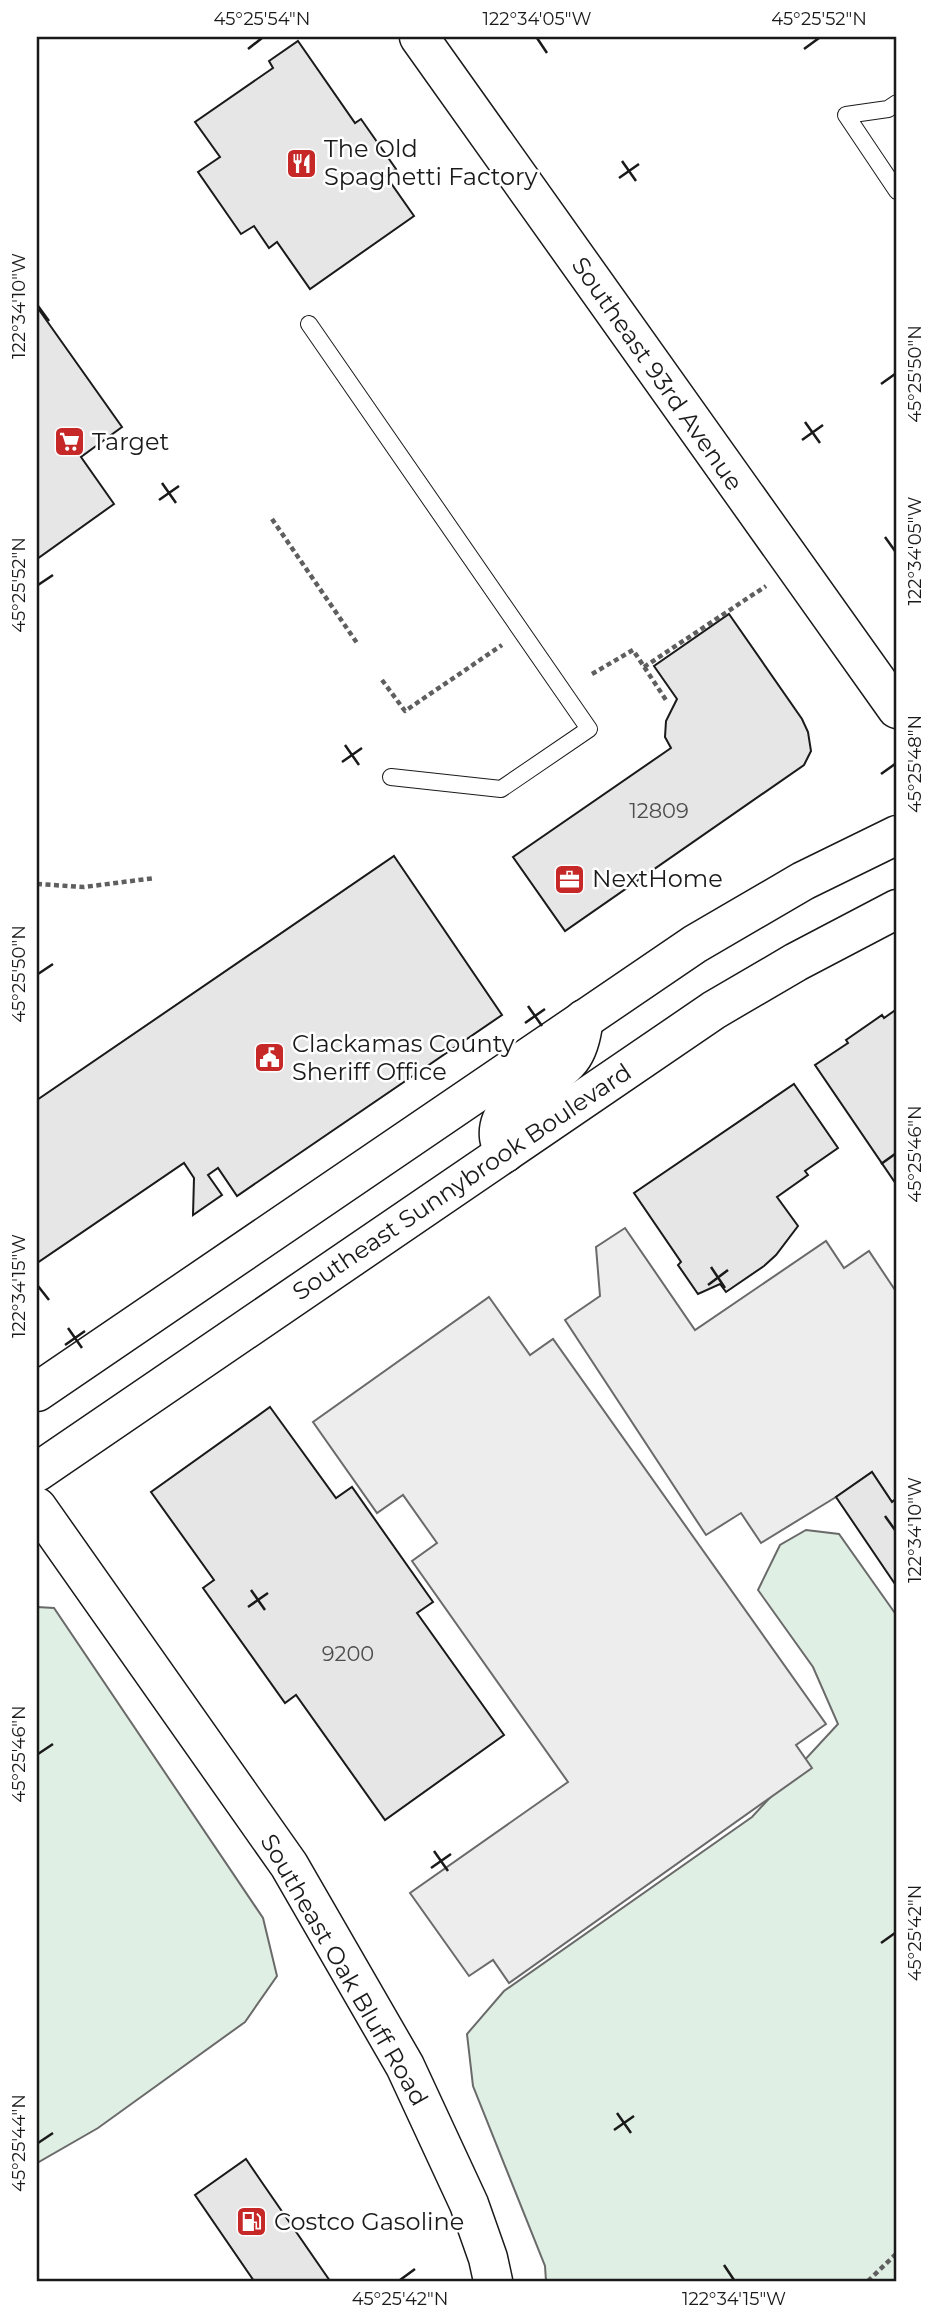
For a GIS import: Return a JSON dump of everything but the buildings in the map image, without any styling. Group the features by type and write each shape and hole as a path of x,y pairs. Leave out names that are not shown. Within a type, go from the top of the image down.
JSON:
{"main road":[{"name":"Southeast 93rd Avenue","path":"419,37 897,709"},
{"path":"37,1392 641,979 746,913 803,881 897,835"},
{"name":"Southeast Sunnybrook Boulevard","path":"37,1472 714,1010 796,961 897,909"},
{"path":"505,1153 499,1138 506,1113 519,1099 565,1066 579,1043 584,1019"},
{"name":"Southeast Oak Bluff Road","path":"37,1507 289,1865 405,2066 469,2204 493,2281"}],"lane":[{"path":"897,103 888,109 846,115 897,191"},
{"path":"310,324 589,729 501,789 391,777"}],"path":[{"path":"272,519 357,643"},
{"path":"644,667 794,566"},
{"path":"382,680 405,711 502,645 509,654"},
{"path":"592,674 633,650 666,700"},
{"path":"37,884 85,887 155,878"},
{"path":"868,2281 897,2253"}],"green space":[{"path":"806,1530 839,1534 897,1616 897,2281 546,2281 545,2266 473,2086 467,2034 504,1991 752,1817 838,1724 813,1667 758,1590 780,1545"},
{"path":"37,1607 54,1608 263,1918 277,1976 245,2022 98,2128 37,2163"}],"shaded area":[{"path":"625,1228 695,1330 826,1241 844,1268 869,1251 897,1293 897,1498 892,1502 872,1472 761,1543 741,1513 706,1535 565,1320 600,1296 596,1247"},
{"path":"489,1297 530,1355 553,1339 826,1724 796,1745 812,1768 509,1983 493,1960 469,1976 410,1893 568,1782 412,1561 437,1543 403,1495 377,1513 313,1422"}],"place":[{"name":"The Old Spaghetti Factory","path":"301,163"},
{"name":"Target","path":"69,442"},
{"name":"NextHome","path":"569,879"},
{"name":"Clackamas County Sheriff Office","path":"269,1058"},
{"name":"Costco Gasoline","path":"251,2222"}]}
